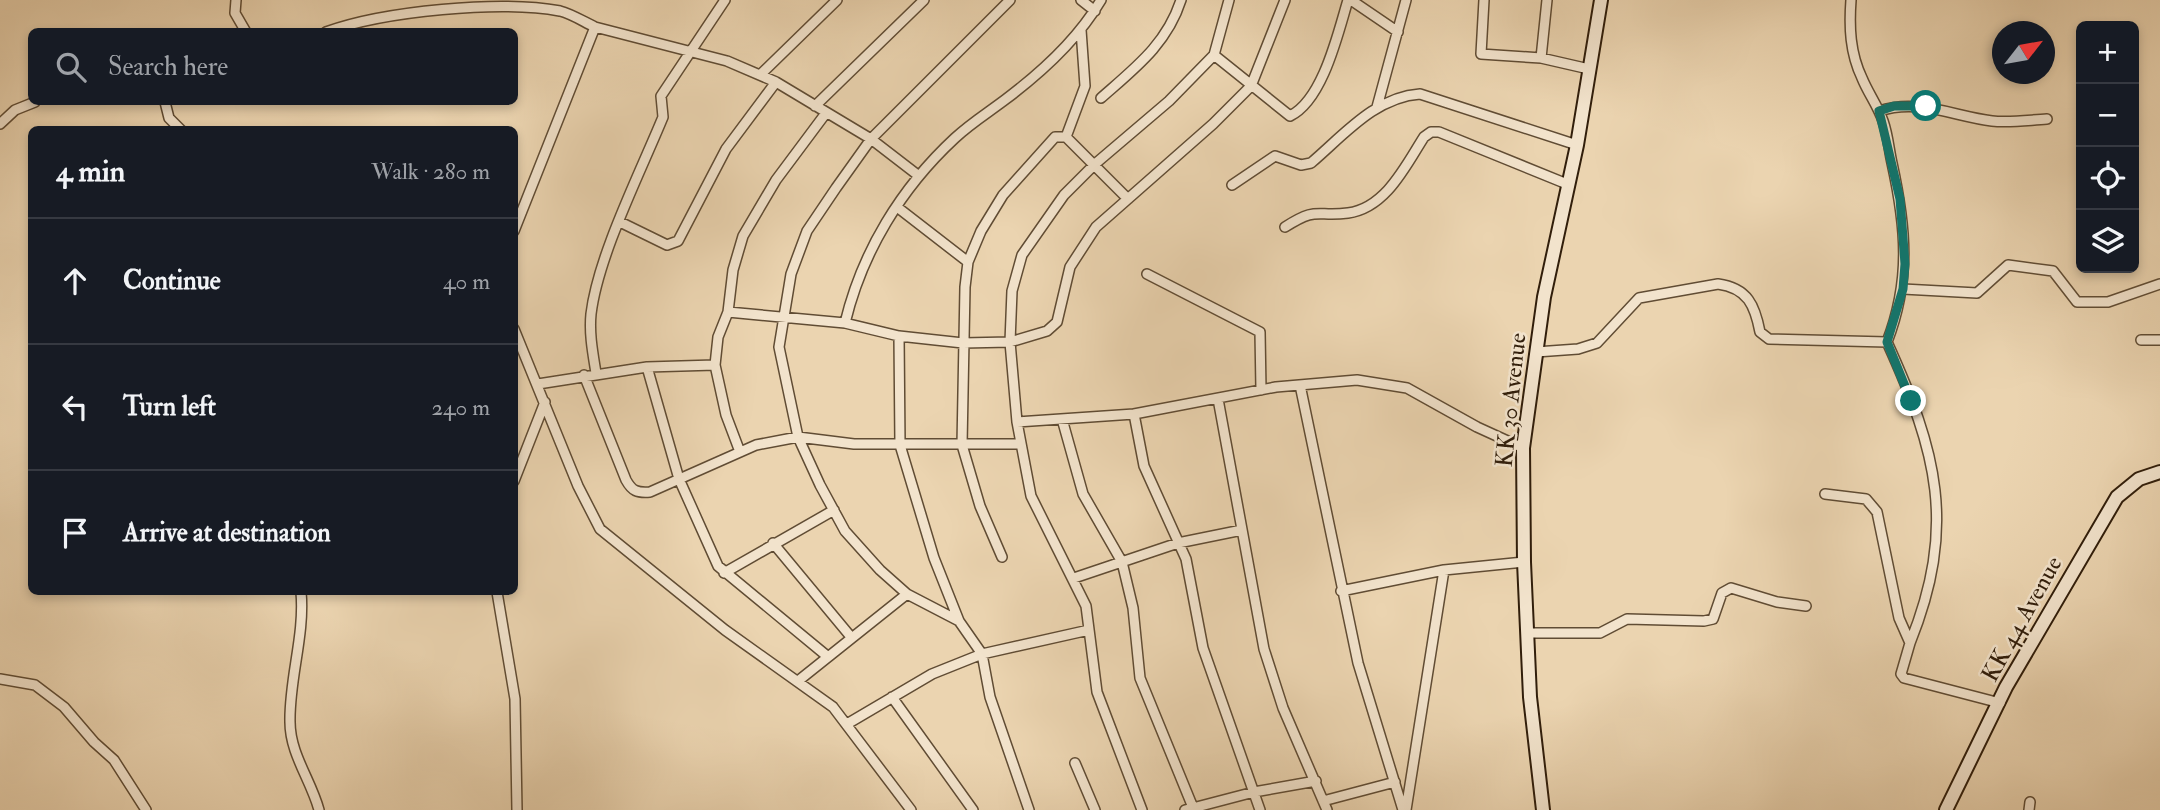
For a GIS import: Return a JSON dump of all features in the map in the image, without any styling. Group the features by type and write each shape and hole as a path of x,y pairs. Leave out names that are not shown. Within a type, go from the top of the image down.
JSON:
{"main road":[{"name":"KK 30 Avenue","path":"1543,810 1530,697 1524,562 1523,448 1536,352 1567,184 1577,145 1601,0"},
{"name":"KK 44 Avenue","path":"1946,810 2029,646 2118,497 2139,479 2160,472"}],"street":[{"path":"236,0 235,13 244,28"},
{"path":"596,373 590,335 591,314 620,222 663,117 661,96 693,52 725,0"},
{"path":"760,75 837,0"},
{"path":"815,106 924,0"},
{"path":"959,621 907,594 880,570 845,531 798,437 779,347 791,274 807,231 871,139 1010,0"},
{"path":"1081,0 1095,11"},
{"path":"845,323 864,265 883,226 919,176 954,138 1023,86 1081,30 1101,0"},
{"path":"1101,98 1145,60 1165,38 1181,0"},
{"path":"1141,810 1097,692 1086,606 1031,496 1017,422 1010,342 1012,291 1022,255 1065,195 1095,164 1169,101 1214,55 1229,0"},
{"path":"728,313 845,323 899,336 963,343 1010,342 1036,336 1057,322 1070,267 1097,227 1213,124 1251,86 1285,0"},
{"path":"1214,55 1290,116 1311,99 1336,42 1350,0 1398,32"},
{"path":"1377,107 1406,0"},
{"path":"1484,0 1481,54 1541,58 1589,69"},
{"path":"1541,58 1547,0"},
{"path":"1851,0 1852,49 1862,80 1879,111 1900,199 1905,264 1903,289 1887,342 1929,448 1937,502 1937,532 1929,588 1900,669 1904,678 2000,703"},
{"path":"341,28 397,13 495,2 520,2 562,11 595,27 727,61 776,82 871,139 919,176"},
{"path":"518,221 595,27"},
{"path":"1066,137 1085,86 1081,30"},
{"path":"620,222 667,245 678,241 726,149 776,82"},
{"path":"1232,185 1275,156 1301,164 1311,163 1391,98 1420,94 1577,145"},
{"path":"0,124 15,110 28,105"},
{"path":"166,105 169,118 177,126"},
{"path":"1879,111 1894,106 1926,106 1996,121 2047,119"},
{"path":"740,452 726,415 715,365 718,337 728,313 733,270 743,236 776,180 826,113"},
{"path":"1285,228 1314,212 1349,213 1381,196 1391,188 1424,137 1431,132 1439,132 1567,184"},
{"path":"1002,556 980,506 962,445 963,343 968,262 981,231 1003,195 1055,137 1066,137 1128,199"},
{"path":"897,207 968,262"},
{"path":"1903,289 1977,293 2002,269 2015,264 2053,271 2077,302 2108,302 2160,284"},
{"path":"1147,274 1260,332 1261,390"},
{"path":"1536,352 1578,349 1597,343 1639,298 1718,284 1727,285 1751,300 1755,306 1760,332 1769,340 1887,342"},
{"path":"899,336 900,445 925,532 959,621 982,654 998,723 1029,810"},
{"path":"518,338 578,486 600,529 725,630 833,707 911,810"},
{"path":"2141,341 2160,340"},
{"path":"538,384 647,367 715,365"},
{"path":"647,367 679,479 718,566 827,656"},
{"path":"584,375 632,489 650,492 740,452 798,437 854,444 1020,444"},
{"path":"1017,422 1135,414 1261,390 1342,380 1391,384 1418,393 1477,428 1523,448"},
{"path":"1300,385 1341,590 1359,663 1405,810"},
{"path":"1218,399 1264,649 1283,708 1325,805 1395,782"},
{"path":"518,471 545,402"},
{"path":"1135,414 1144,466 1191,576 1203,648 1260,810"},
{"path":"1062,419 1083,494 1122,562 1133,608 1140,678 1191,809 1254,792 1316,781"},
{"path":"1825,494 1856,497 1873,505 1885,542 1899,618 1910,643"},
{"path":"724,573 834,510"},
{"path":"1074,578 1178,543 1242,530"},
{"path":"773,543 851,637"},
{"path":"1341,590 1444,570 1524,562"},
{"path":"1405,810 1444,570"},
{"path":"1529,633 1600,634 1627,619 1713,619 1722,593 1731,588 1777,602 1806,606"},
{"path":"798,681 907,594"},
{"path":"301,595 300,632 290,722 292,745 319,810"},
{"path":"498,595 515,699 517,810"},
{"path":"847,724 932,674 982,654 1089,630"},
{"path":"0,679 35,685 64,707 94,742 114,760 146,810"},
{"path":"892,697 973,810"},
{"path":"1075,762 1095,810"}],"route":[{"path":"1911,401 1887,342 1903,289 1905,264 1900,199 1884,122 1879,111 1902,105 1926,106"}]}
